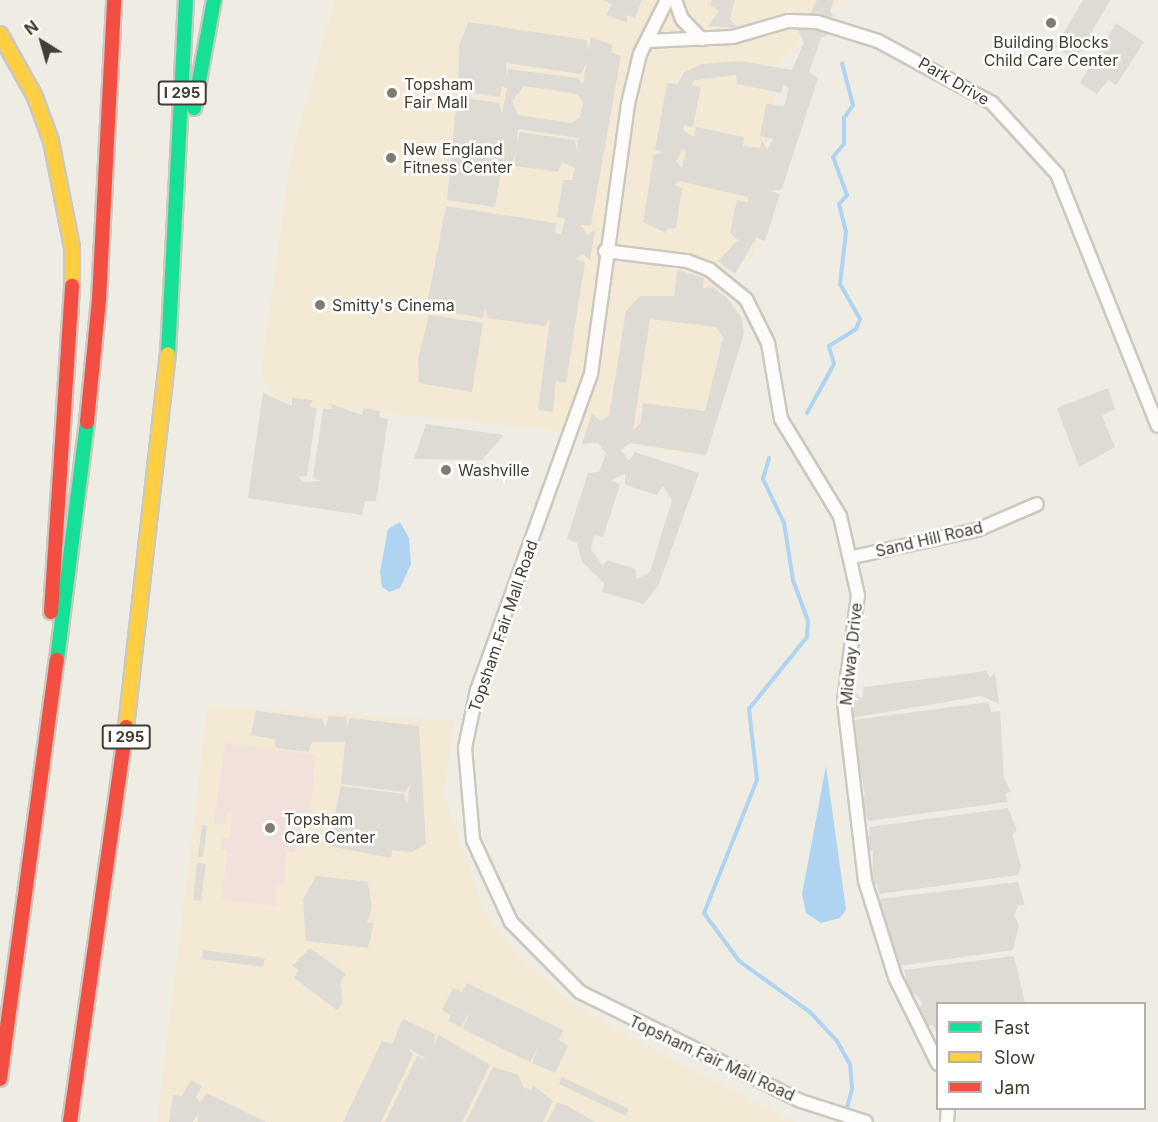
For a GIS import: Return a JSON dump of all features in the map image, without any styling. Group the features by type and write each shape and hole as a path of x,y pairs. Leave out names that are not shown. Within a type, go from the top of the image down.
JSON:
{"highway":[{"path":"0,1079 51,722 99,300 114,0"},
{"name":"I 295","path":"70,1122 133,679 180,185 186,0"},
{"path":"180,185 214,0"},
{"path":"0,34 48,133 72,247 72,322 43,706 51,722"}],"street":[{"name":"Topsham Fair Mall Road","path":"667,0 647,41 628,104 621,181 605,251 591,374 477,690 465,748 472,840 511,922 580,992 801,1101 866,1122"},
{"path":"675,0 682,19 701,39"},
{"name":"Park Drive","path":"647,41 701,39 799,20 831,24 933,67 992,103 1057,174 1158,426"},
{"name":"Midway Drive","path":"605,251 687,261 710,270 746,299 768,343 781,419 831,497 853,557 857,626 844,702 865,881 895,977 936,1060"},
{"name":"Sand Hill Road","path":"853,557 977,530 1037,504"}],"shaded area":[{"name":"Topsham Fair Mall","path":"335,0 842,0 778,62 754,258 727,268 707,458 549,430 273,402 261,374 291,156"},
{"path":"604,0 642,0 635,18 626,15 628,23 606,15 612,5"},
{"path":"712,0 735,0 730,19 738,28 708,26 719,11 710,5"},
{"path":"817,0 834,0 830,11 834,17 810,14"},
{"path":"1083,0 1110,0 1076,60 1055,47"},
{"path":"468,22 587,40 588,51 591,37 613,45 611,52 621,56 591,225 581,225 587,235 595,230 590,260 583,254 575,259 585,262 566,383 556,381 553,412 538,410 550,318 545,326 488,318 485,308 483,318 430,309 428,299 446,206 556,223 555,232 561,235 565,219 557,217 563,180 572,180 575,168 562,162 558,172 515,166 515,153 511,171 503,170 506,143 495,207 447,200 457,97 499,103 502,114 507,88 502,87 500,97 458,91 459,46","holes":["506,63 581,74 586,64 583,85 578,78 508,69 507,78","524,86 577,94 583,102 580,118 571,123 518,115 512,101","518,129 578,138 577,152 575,140 520,132 517,142"]},
{"path":"1116,23 1144,42 1116,85 1108,80 1097,94 1080,83"},
{"path":"816,29 834,32 821,38 809,72 818,78 782,189 771,191 780,194 765,241 756,238 735,274 718,261 738,240 730,233 737,200 748,202 748,197 679,181 674,185 682,188 676,229 667,228 666,233 643,222 654,155 664,152 655,150 667,83 678,84 684,72 702,64 741,61 792,70 804,43 798,30","holes":["736,75 737,84 781,93 783,84 789,88 784,106 766,104 760,136 773,139 767,150 762,140 760,148 743,146 744,137 696,127 694,137 683,130 684,125 693,127 701,87 692,85 694,80","683,149 686,151 682,168 676,161"]},
{"path":"677,270 704,278 703,288 713,287 726,297 742,318 744,334 706,455 630,443 621,450 629,461 635,452 699,473 659,584 644,604 602,592 604,583 582,562 577,543 567,539 588,473 599,472 606,454 598,443 582,444 592,413 600,421 609,416 626,311 640,296 674,296","holes":["650,319 716,327 723,338 705,411 643,403 641,423 633,430","625,474 625,485 657,495 663,486 672,500 650,572 637,579 635,569 607,560 603,566 591,549 594,535 603,537 620,485 611,480"]},
{"path":"429,315 483,323 472,392 419,383 418,359"},
{"path":"1108,388 1115,409 1102,416 1115,447 1079,467 1057,408"},
{"path":"263,393 292,406 292,398 313,400 309,407 317,408 307,476 298,477 303,482 321,481 313,477 323,409 333,409 329,403 362,415 363,408 380,411 379,417 388,419 376,501 365,501 362,515 248,498"},
{"path":"426,424 504,435 482,460 414,459"},
{"path":"986,671 990,678 995,672 999,704 981,696 851,718 852,689 862,699 864,687"},
{"path":"989,702 991,712 1000,711 1004,778 1011,792 1006,793 1007,802 868,821 860,797 865,796 862,778 858,778 855,720"},
{"path":"208,706 454,721 444,794 484,911 518,956 563,996 623,1034 795,1122 157,1122"},
{"path":"256,711 322,719 325,728 329,716 346,717 347,727 350,718 419,726 426,844 412,852 392,850 391,858 334,847 329,842 341,786 404,794 407,805 410,784 405,792 341,784 345,742 312,742 309,752 276,748 274,739 251,735"},
{"name":"Topsham Care Center","path":"225,743 315,755 309,834 298,832 295,853 286,852 285,885 277,885 275,906 221,899 228,850 221,849 223,837 229,838 232,813 227,812 225,825 214,823"},
{"path":"1008,808 1017,831 1012,834 1021,866 1018,875 879,894 877,884 872,885 873,851 868,851 865,835 870,836 869,827"},
{"path":"202,825 207,826 203,857 198,857"},
{"path":"197,863 206,864 201,901 193,900"},
{"path":"316,876 368,882 372,908 367,923 374,923 368,948 306,941 303,899"},
{"path":"1018,882 1025,905 1018,905 1014,916 1019,925 1013,950 898,966 879,899"},
{"path":"310,948 346,974 340,983 343,1002 337,1010 294,978 299,970 292,966"},
{"path":"203,950 265,958 263,967 202,959"},
{"path":"1014,956 1025,1002 936,1002 936,1032 933,1025 925,1027 918,1013 922,1003 915,993 910,996 904,970"},
{"path":"467,983 563,1030 559,1040 568,1046 555,1073 532,1063 539,1045 530,1062 463,1029 470,1011 461,1027 448,1021 451,1015 442,1010 453,988 462,992"},
{"path":"403,1019 435,1034 434,1045 439,1035 490,1065 462,1122 385,1122 417,1056 427,1059 408,1048 413,1055 381,1122 343,1122 382,1041 392,1044"},
{"path":"493,1067 519,1075 523,1087 531,1090 533,1085 553,1101 543,1122 466,1122"},
{"path":"562,1077 629,1109 626,1116 559,1084"},
{"path":"191,1080 202,1086 196,1097 200,1102 207,1093 266,1122 198,1122 197,1115 193,1122 169,1122 173,1095 182,1096"},
{"path":"557,1103 566,1105 595,1122 547,1122"}],"water":[{"path":"400,522 409,538 411,564 400,588 389,592 382,587 380,571 388,529"},
{"path":"826,766 846,910 840,918 821,923 806,913 802,894"}],"waterway":[{"path":"807,413 834,364 829,346 856,329 860,319 840,284 846,232 839,204 847,195 833,157 844,144 844,118 853,105 842,63"},
{"path":"769,458 763,479 784,523 793,580 808,621 807,637 749,709 757,780 704,913 739,961 810,1012 837,1041 850,1064 852,1089 843,1122"}],"traffic: fast":[{"path":"168,354 186,0"},
{"path":"194,108 214,0"},
{"path":"57,660 87,422"}],"traffic: slow":[{"path":"0,34 35,97 51,141 72,247 72,286"},
{"path":"126,727 168,354"}],"traffic: jam":[{"path":"87,422 99,300 114,0"},
{"path":"51,612 72,286"},
{"path":"0,1079 57,660"},
{"path":"70,1122 126,727"}],"place":[{"name":"Building Blocks Child Care Center","path":"1051,23"},
{"name":"Topsham Fair Mall","path":"392,93"},
{"name":"New England Fitness Center","path":"391,158"},
{"name":"Smitty's Cinema","path":"320,305"},
{"name":"Washville","path":"446,470"},
{"name":"Topsham Care Center","path":"270,828"}]}
